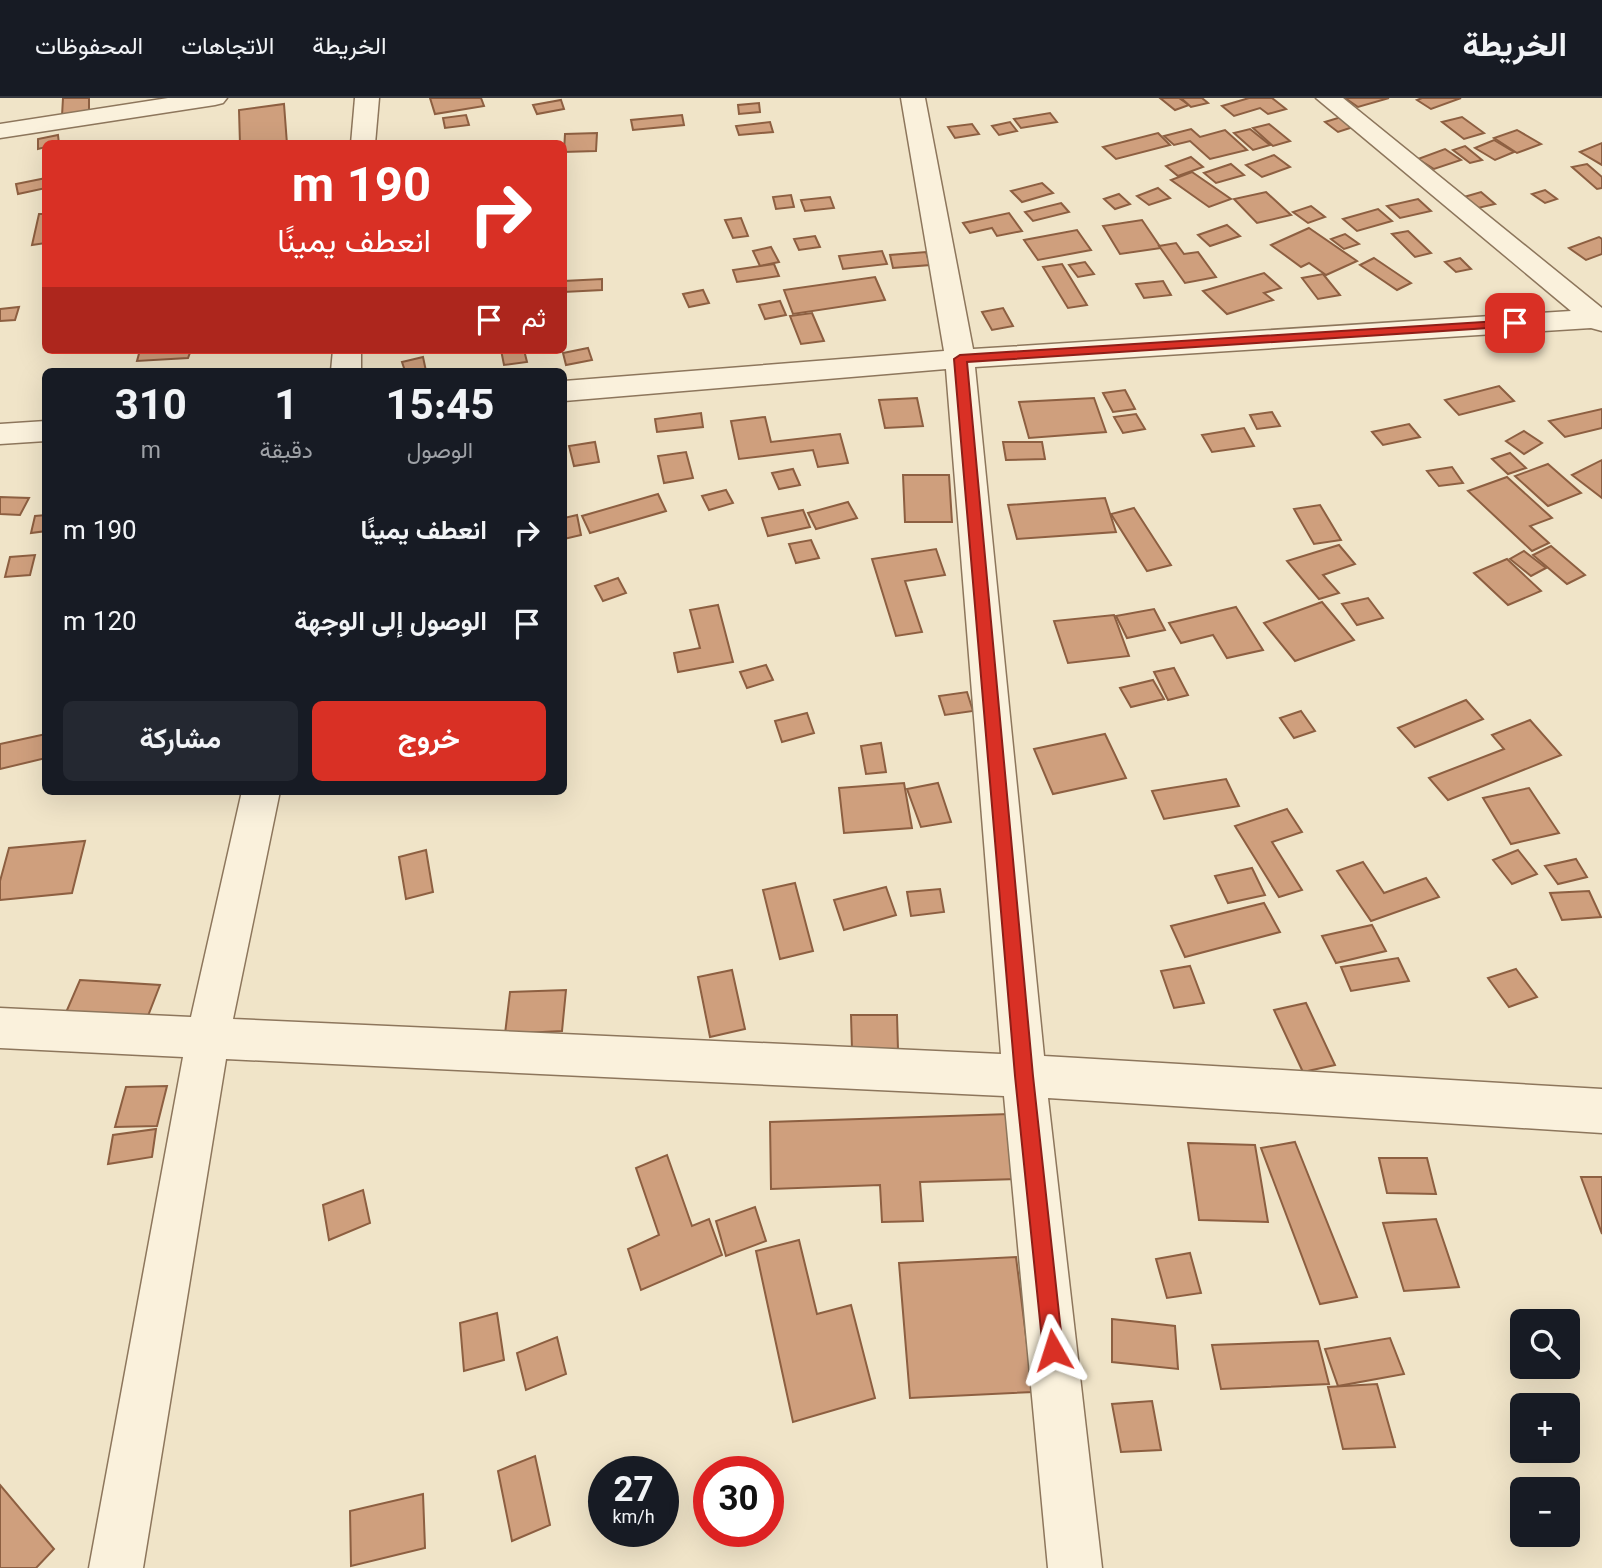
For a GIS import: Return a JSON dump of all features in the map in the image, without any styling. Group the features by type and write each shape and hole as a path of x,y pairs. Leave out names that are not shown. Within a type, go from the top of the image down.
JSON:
{"street":[{"path":"9,137 38,98"},
{"path":"9,137 215,98"},
{"path":"363,140 367,98"},
{"path":"913,98 960,359 1024,1076 1075,1568"},
{"path":"1328,98 1601,319"},
{"path":"567,391 960,359 1601,319"},
{"path":"0,434 42,430"},
{"path":"116,1568 208,1037 260,795"},
{"path":"0,1028 1024,1076 1602,1111"}],"building":[{"path":"63,98 89,98 89,113 62,116"},
{"path":"430,98 481,98 484,106 435,114"},
{"path":"1160,98 1179,98 1189,105 1175,110"},
{"path":"1181,98 1202,98 1208,103 1191,107"},
{"path":"1249,98 1272,98 1286,109 1268,114 1260,108 1234,116 1222,106"},
{"path":"1345,98 1389,98 1358,107"},
{"path":"1461,98 1431,109 1417,100"},
{"path":"561,100 564,109 537,114 533,105"},
{"path":"759,103 760,112 739,114 738,105"},
{"path":"284,104 287,140 240,140 239,110"},
{"path":"1050,113 1057,122 1021,128 1014,119"},
{"path":"466,115 469,125 445,128 443,118"},
{"path":"682,115 684,125 633,130 631,120"},
{"path":"1341,117 1353,127 1338,132 1325,122"},
{"path":"1462,117 1484,133 1464,139 1442,122"},
{"path":"770,122 773,132 739,135 736,126"},
{"path":"1010,122 1017,131 999,135 992,126"},
{"path":"972,124 979,134 955,138 948,127"},
{"path":"1269,124 1290,141 1273,146 1253,128"},
{"path":"1191,129 1200,137 1225,130 1247,150 1210,159 1190,141 1174,145 1164,136"},
{"path":"1250,129 1270,145 1253,150 1234,133"},
{"path":"1517,130 1541,144 1517,153 1494,138"},
{"path":"597,133 596,151 567,152 565,134"},
{"path":"1158,133 1170,145 1116,159 1103,147"},
{"path":"58,135 59,140 42,140 42,148 38,149 38,139"},
{"path":"1494,140 1514,152 1495,160 1475,148"},
{"path":"1602,143 1602,165 1580,152"},
{"path":"1465,146 1482,160 1470,163 1453,150"},
{"path":"1445,149 1461,160 1434,169 1418,159"},
{"path":"1274,155 1290,167 1262,177 1246,165"},
{"path":"1191,157 1203,167 1178,176 1166,166"},
{"path":"1231,164 1244,175 1216,183 1204,173"},
{"path":"1587,164 1602,177 1602,188 1597,189 1572,167"},
{"path":"1192,172 1231,199 1209,207 1171,180"},
{"path":"42,179 42,189 18,194 16,184"},
{"path":"1042,183 1053,193 1022,202 1011,191"},
{"path":"1158,188 1170,198 1149,205 1137,196"},
{"path":"1545,190 1557,199 1545,203 1532,194"},
{"path":"1266,192 1291,215 1257,223 1234,199"},
{"path":"1481,192 1495,204 1478,208 1464,197"},
{"path":"1119,194 1130,204 1115,209 1104,199"},
{"path":"791,195 794,207 776,209 773,197"},
{"path":"830,197 834,208 805,211 801,200"},
{"path":"1418,199 1431,211 1400,218 1387,206"},
{"path":"1061,203 1069,212 1033,221 1025,212"},
{"path":"1311,206 1325,217 1308,223 1293,212"},
{"path":"1378,209 1392,221 1357,231 1343,219"},
{"path":"1009,213 1022,231 997,236 992,228 970,233 963,223"},
{"path":"39,214 42,214 42,244 32,245"},
{"path":"741,218 748,236 733,238 725,220"},
{"path":"1142,220 1161,248 1120,254 1103,226"},
{"path":"1227,225 1240,236 1210,246 1198,235"},
{"path":"1309,228 1357,261 1326,275 1309,263 1301,267 1271,245"},
{"path":"1077,230 1091,250 1038,260 1024,240"},
{"path":"1408,231 1431,253 1415,257 1392,234"},
{"path":"1345,234 1359,244 1344,249 1331,239"},
{"path":"815,236 820,247 799,250 794,239"},
{"path":"1599,237 1602,239 1602,254 1586,260 1569,248"},
{"path":"1176,243 1184,254 1198,252 1216,277 1185,283 1159,246"},
{"path":"771,247 779,262 760,266 753,251"},
{"path":"882,251 887,264 843,269 839,256"},
{"path":"926,252 930,265 893,268 890,255"},
{"path":"1374,258 1411,283 1397,290 1360,265"},
{"path":"1460,258 1471,269 1456,272 1445,262"},
{"path":"1085,262 1094,274 1078,277 1069,265"},
{"path":"774,264 779,276 737,282 733,270"},
{"path":"1062,264 1087,305 1068,308 1043,267"},
{"path":"1264,273 1281,288 1264,293 1273,300 1227,314 1203,291"},
{"path":"1323,274 1340,295 1318,299 1302,278"},
{"path":"875,277 885,300 793,314 784,290"},
{"path":"602,279 602,290 567,292 567,281"},
{"path":"1163,281 1171,295 1144,298 1136,284"},
{"path":"703,290 709,303 689,307 683,294"},
{"path":"780,301 786,315 765,319 759,305"},
{"path":"19,307 15,320 0,321 0,309"},
{"path":"1003,308 1013,326 992,330 982,312"},
{"path":"812,313 824,341 801,344 790,316"},
{"path":"588,348 592,360 566,365 563,354"},
{"path":"139,354 190,354 188,358 137,361"},
{"path":"502,354 525,354 527,362 504,365"},
{"path":"423,357 425,368 404,368 402,362"},
{"path":"1499,386 1514,401 1459,415 1445,400"},
{"path":"1125,390 1135,409 1113,412 1103,393"},
{"path":"917,398 923,426 885,428 879,400"},
{"path":"1094,398 1106,432 1029,438 1019,402"},
{"path":"1602,409 1602,428 1565,437 1549,421"},
{"path":"1272,412 1280,426 1257,429 1250,415"},
{"path":"701,413 703,427 657,432 655,419"},
{"path":"1136,414 1145,429 1123,433 1114,417"},
{"path":"765,417 771,442 840,434 848,463 818,467 813,450 739,459 731,421"},
{"path":"1409,424 1420,437 1383,445 1372,432"},
{"path":"1244,428 1254,446 1212,452 1202,435"},
{"path":"1524,431 1542,443 1524,454 1506,441"},
{"path":"595,442 599,462 574,466 569,446"},
{"path":"1003,442 1042,442 1045,459 1006,460"},
{"path":"686,452 693,478 664,483 658,456"},
{"path":"1510,453 1526,468 1508,474 1492,459"},
{"path":"1602,460 1602,498 1572,475"},
{"path":"1548,464 1581,493 1548,506 1515,476"},
{"path":"1452,467 1463,483 1439,486 1427,471"},
{"path":"793,469 800,485 779,489 772,473"},
{"path":"903,475 949,475 952,522 905,522"},
{"path":"1507,477 1552,518 1530,526 1549,543 1532,551 1468,491"},
{"path":"726,490 733,503 709,510 702,496"},
{"path":"658,494 666,511 590,533 582,516"},
{"path":"0,497 29,498 20,515 0,514"},
{"path":"1105,498 1116,532 1017,539 1008,505"},
{"path":"848,502 857,518 816,529 808,513"},
{"path":"1320,505 1341,540 1314,544 1294,509"},
{"path":"1134,508 1171,565 1147,571 1111,514"},
{"path":"803,510 810,527 768,536 762,518"},
{"path":"42,515 42,532 31,533 35,516"},
{"path":"577,515 581,535 567,538 567,517"},
{"path":"811,540 819,558 796,563 789,544"},
{"path":"1339,545 1355,564 1323,575 1339,593 1319,599 1287,561"},
{"path":"1551,546 1585,575 1567,584 1533,555"},
{"path":"936,549 945,575 905,581 922,632 896,636 872,559"},
{"path":"1524,551 1546,568 1531,576 1510,559"},
{"path":"35,555 30,575 5,577 10,557"},
{"path":"1507,559 1541,591 1508,605 1474,573"},
{"path":"618,578 626,593 603,601 595,586"},
{"path":"1368,598 1383,618 1357,625 1342,604"},
{"path":"1322,602 1354,640 1295,661 1264,623"},
{"path":"718,605 733,662 678,672 674,653 700,648 690,610"},
{"path":"1236,607 1263,650 1227,658 1213,635 1181,643 1169,623"},
{"path":"1154,609 1165,630 1127,638 1116,616"},
{"path":"1114,615 1129,656 1068,663 1054,621"},
{"path":"766,665 773,680 747,688 740,672"},
{"path":"1174,668 1188,695 1168,700 1154,672"},
{"path":"1153,680 1164,699 1131,707 1120,688"},
{"path":"967,692 973,711 945,715 939,696"},
{"path":"1466,700 1483,719 1415,747 1398,728"},
{"path":"1301,711 1315,731 1294,738 1280,718"},
{"path":"807,713 814,733 782,742 775,721"},
{"path":"1530,720 1561,755 1448,800 1429,778 1504,749 1492,735"},
{"path":"1105,734 1126,778 1053,794 1034,749"},
{"path":"42,735 42,759 0,769 0,744"},
{"path":"881,743 886,772 866,774 861,746"},
{"path":"1226,779 1239,806 1164,819 1152,791"},
{"path":"904,783 912,828 844,833 839,788"},
{"path":"938,783 951,822 921,827 907,789"},
{"path":"1529,788 1559,833 1511,844 1483,798"},
{"path":"1287,809 1302,832 1272,842 1302,890 1279,897 1235,826"},
{"path":"85,841 72,893 0,900 0,881 9,848"},
{"path":"426,850 433,892 406,899 399,857"},
{"path":"1518,850 1537,874 1512,884 1493,860"},
{"path":"1576,859 1587,877 1558,884 1545,866"},
{"path":"1363,862 1384,893 1426,878 1439,897 1371,921 1337,871"},
{"path":"1252,868 1265,895 1228,903 1215,876"},
{"path":"795,883 813,951 780,959 763,890"},
{"path":"886,887 896,915 844,930 834,900"},
{"path":"940,889 944,912 911,916 907,892"},
{"path":"1589,891 1601,917 1562,920 1550,893"},
{"path":"1264,903 1280,932 1185,957 1171,926"},
{"path":"1372,925 1386,951 1336,963 1322,936"},
{"path":"1398,958 1409,981 1351,991 1341,967"},
{"path":"1190,966 1204,1003 1174,1008 1161,971"},
{"path":"1516,969 1537,997 1509,1007 1488,978"},
{"path":"732,970 745,1029 710,1037 698,977"},
{"path":"80,980 160,985 146,1021 64,1017"},
{"path":"566,990 562,1031 505,1034 510,992"},
{"path":"1306,1003 1335,1065 1303,1072 1274,1010"},
{"path":"851,1015 897,1015 898,1050 852,1050"},
{"path":"167,1086 157,1126 115,1127 126,1087"},
{"path":"1009,1114 1017,1179 920,1182 923,1221 882,1222 880,1185 771,1189 770,1122"},
{"path":"156,1129 152,1157 108,1164 113,1135"},
{"path":"1295,1142 1357,1297 1320,1304 1261,1148"},
{"path":"1188,1143 1255,1145 1268,1222 1199,1220"},
{"path":"667,1155 692,1226 709,1219 722,1255 641,1290 628,1249 659,1235 636,1168"},
{"path":"1379,1158 1427,1158 1436,1194 1387,1193"},
{"path":"1581,1177 1602,1177 1602,1234"},
{"path":"363,1190 370,1223 329,1240 323,1205"},
{"path":"755,1207 766,1241 726,1256 716,1221"},
{"path":"1436,1219 1459,1287 1404,1291 1383,1223"},
{"path":"799,1240 817,1314 851,1305 875,1398 793,1422 756,1251"},
{"path":"1190,1253 1201,1293 1167,1298 1156,1259"},
{"path":"1016,1257 1033,1392 910,1398 899,1263"},
{"path":"497,1313 504,1360 464,1371 460,1323"},
{"path":"1112,1319 1175,1326 1178,1369 1112,1362"},
{"path":"557,1337 566,1374 526,1390 517,1353"},
{"path":"1390,1338 1404,1374 1338,1386 1325,1349"},
{"path":"1318,1341 1329,1384 1221,1389 1212,1345"},
{"path":"1377,1384 1395,1447 1343,1449 1328,1387"},
{"path":"1152,1401 1161,1450 1121,1452 1112,1404"},
{"path":"535,1456 550,1525 512,1541 498,1471"},
{"path":"0,1485 54,1549 36,1568 0,1568"},
{"path":"423,1494 425,1548 351,1566 350,1511"}],"route":[{"path":"1053,1350 1024,1076 960,359 1515,323"}]}
